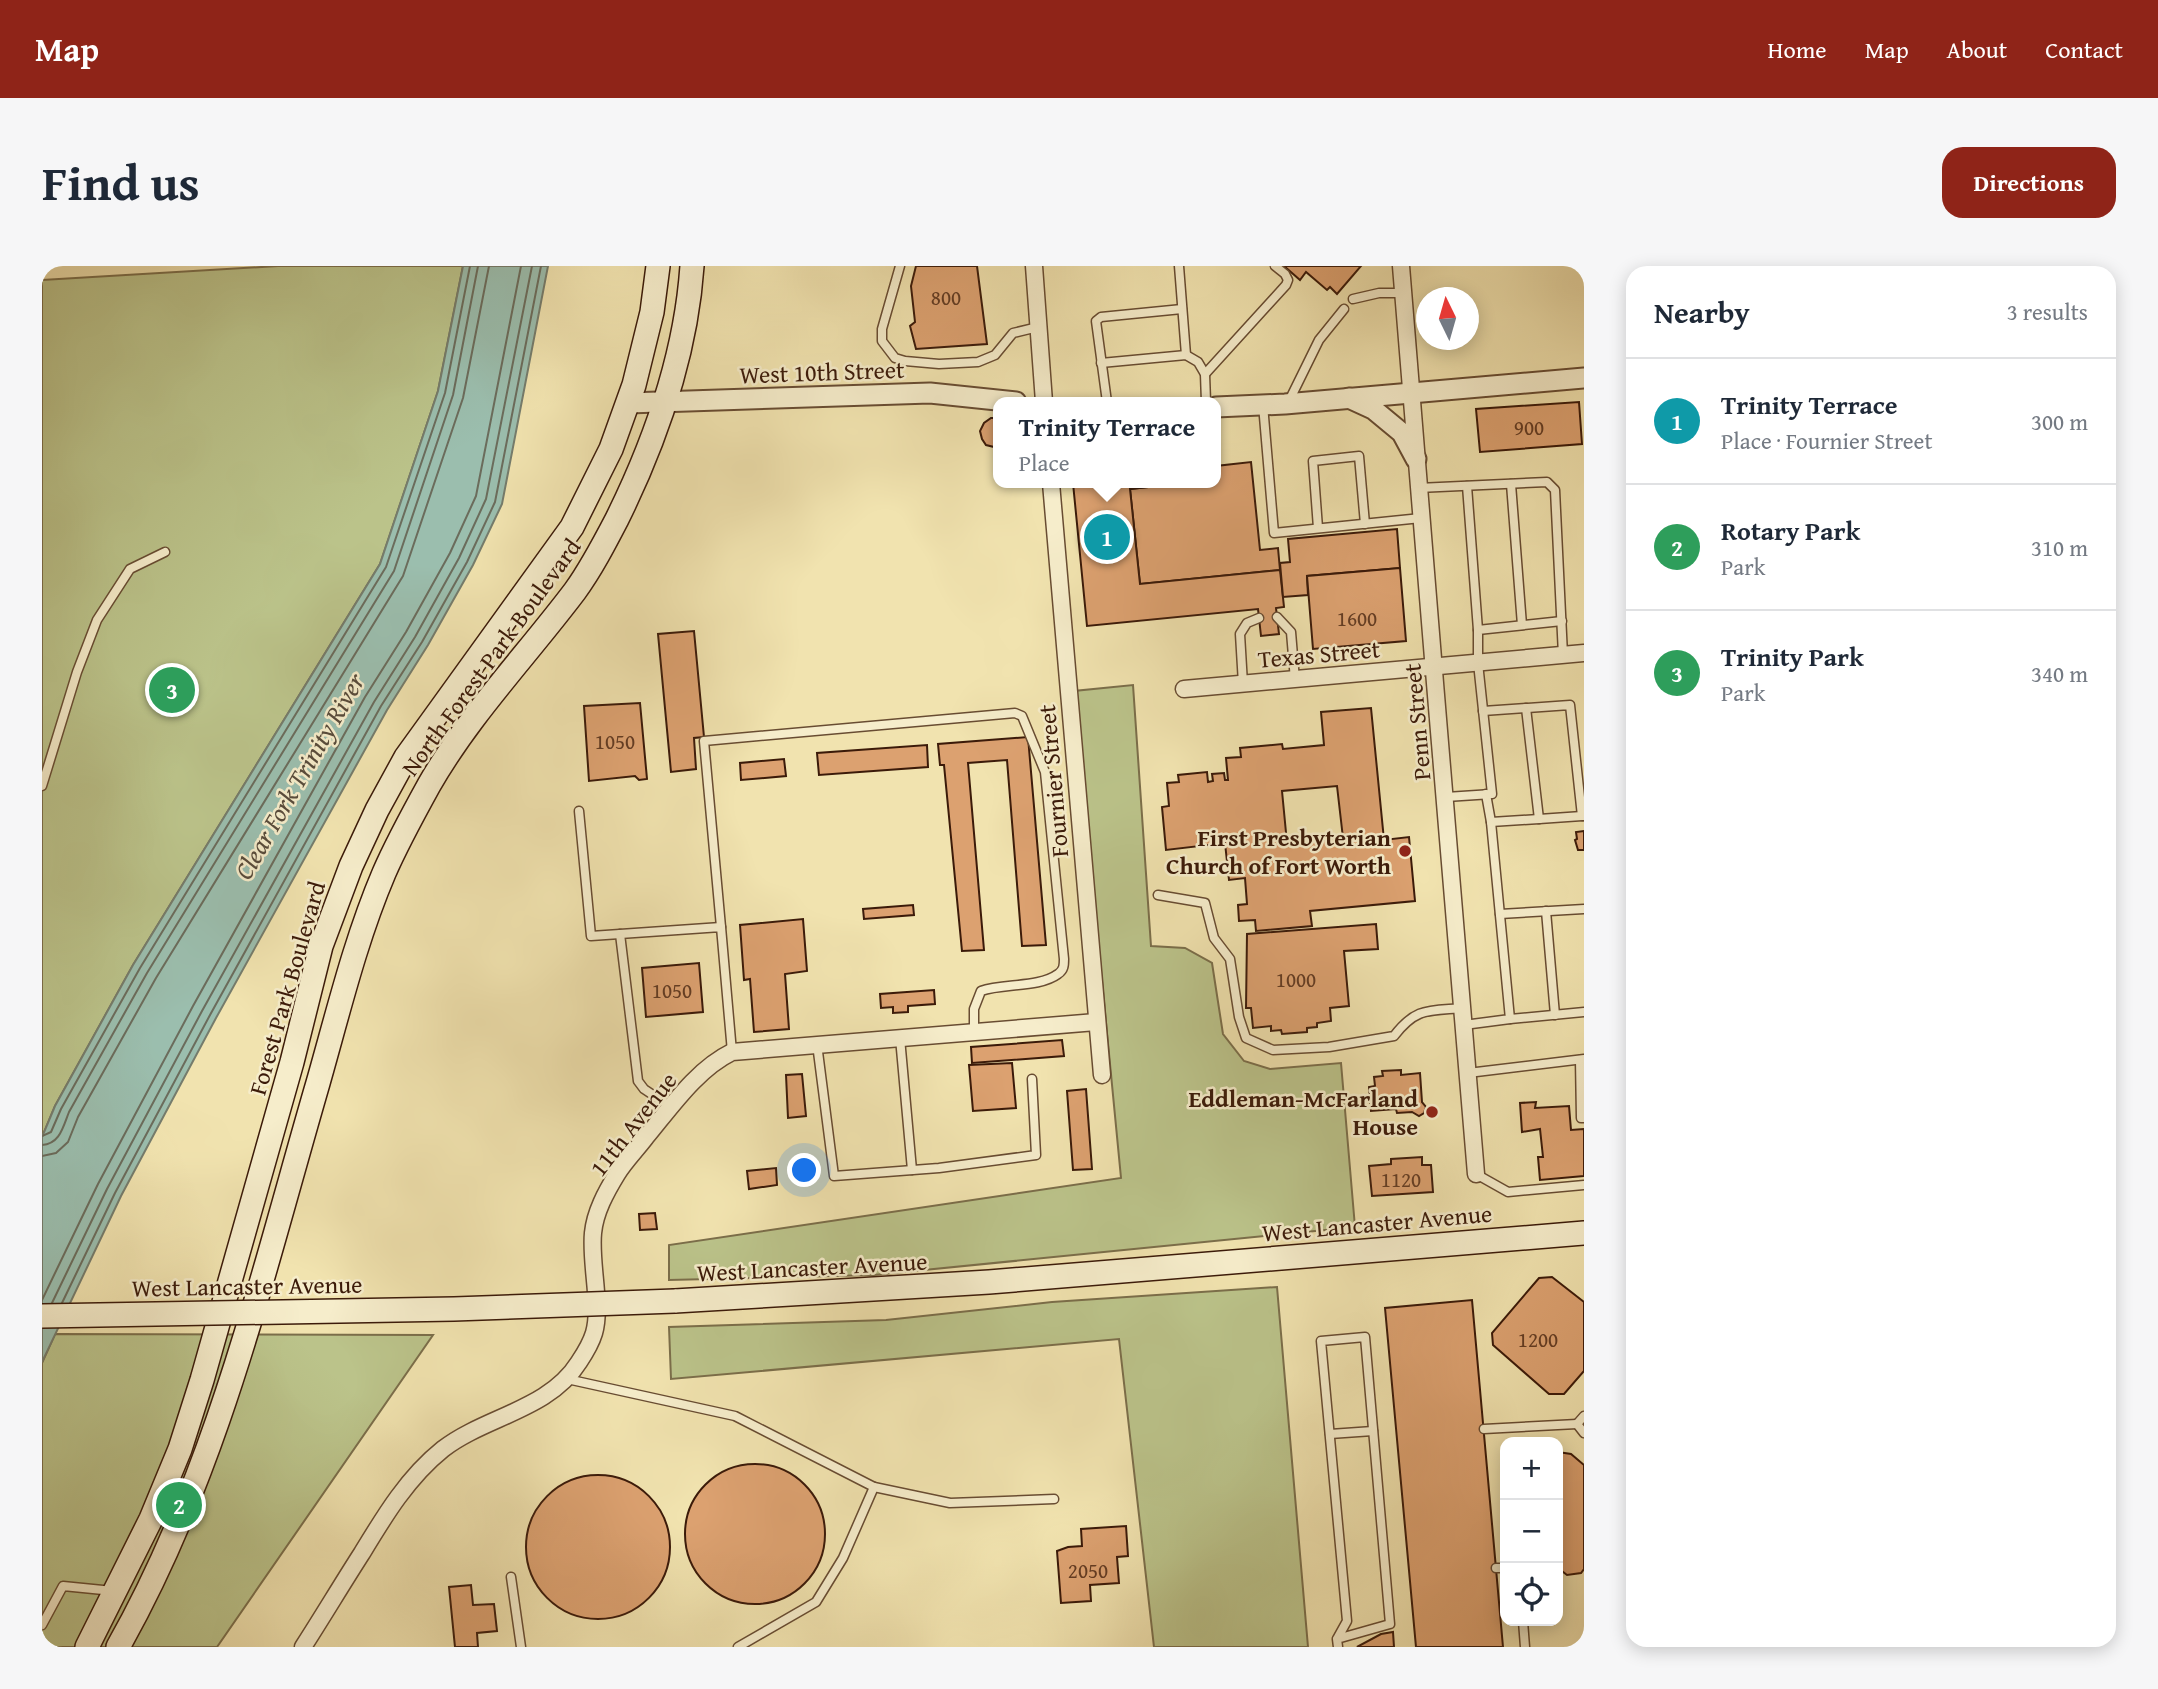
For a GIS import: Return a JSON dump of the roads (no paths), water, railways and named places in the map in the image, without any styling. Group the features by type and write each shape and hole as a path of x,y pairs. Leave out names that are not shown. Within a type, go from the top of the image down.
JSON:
{"main road":[{"name":"Forest Park Boulevard","path":"87,1647 151,1519 180,1449 292,1062 321,946 351,866 406,757 572,527 611,449 628,403 647,332 658,266"},
{"name":"North Forest Park Boulevard","path":"118,1647 138,1612 178,1527 212,1440 352,965 385,870 412,815 443,762 495,691 578,588 630,492 652,441 681,342 692,266"},
{"name":"West Lancaster Avenue","path":"42,1316 454,1309 675,1301 976,1283 1584,1233"}],"street":[{"path":"1034,266 1044,397"},
{"name":"Penn Street","path":"1401,266 1476,1174"},
{"path":"1221,407 1288,404 1584,378"},
{"name":"West 10th Street","path":"628,403 930,393 993,400"},
{"path":"1348,398 1373,409 1402,433 1416,459"},
{"name":"Fournier Street","path":"1051,488 1102,1075"},
{"name":"Texas Street","path":"1184,689 1584,653"},
{"name":"11th Avenue","path":"303,1647 387,1512 425,1466 456,1441 540,1399 567,1379 594,1333 596,1318 592,1247 598,1213 618,1172 671,1107 719,1058 732,1052 1096,1022"}],"lane":[{"path":"900,266 882,329 882,341 895,358 939,364 978,362 995,355 1013,333 1039,327"},
{"path":"1179,266 1186,355"},
{"path":"1205,374 1286,285 1288,280 1285,274 1275,266"},
{"path":"1353,299 1379,293 1403,293"},
{"path":"1106,397 1096,321 1101,317 1182,309"},
{"path":"1288,404 1319,341 1344,309"},
{"path":"1101,363 1186,355 1198,362 1205,374 1206,397"},
{"path":"1263,405 1274,533 1421,518"},
{"path":"1318,528 1313,461 1359,456 1365,524"},
{"path":"1418,488 1547,482 1555,490 1563,655"},
{"path":"1511,484 1522,625"},
{"path":"1446,797 1492,794 1478,663 1478,630 1466,486"},
{"path":"42,786 77,671 97,620 130,569 165,552"},
{"path":"1277,617 1285,622 1291,632 1295,680"},
{"path":"1243,684 1240,634 1247,622 1259,618"},
{"path":"1478,630 1562,621"},
{"path":"1483,711 1570,705 1583,816 1491,822"},
{"path":"1527,708 1539,819"},
{"path":"732,1052 704,741 1015,713 1023,716 1044,763 1063,969 1058,975 1042,980 981,991 974,1009 974,1032"},
{"path":"1486,794 1510,1019"},
{"path":"579,811 591,936 721,927"},
{"path":"1158,895 1205,903 1214,939 1230,960 1239,1017 1247,1038 1273,1050 1329,1047 1394,1036 1407,1019 1426,1011 1463,1017 1510,1019 1584,1012"},
{"path":"1500,914 1584,909"},
{"path":"1546,911 1555,1015"},
{"path":"620,934 638,1081 644,1089 671,1107"},
{"path":"900,1038 912,1170"},
{"path":"817,1044 834,1176 1036,1155 1032,1079"},
{"path":"1468,1073 1582,1060 1581,1118 1584,1118"},
{"path":"1476,1174 1508,1192 1584,1185"},
{"path":"1364,1337 1390,1624 1337,1643 1347,1620 1321,1341 1364,1337"},
{"path":"567,1379 736,1416 874,1487 950,1503 1054,1499"},
{"path":"1484,1429 1577,1424 1584,1416"},
{"path":"1577,1424 1584,1433"},
{"path":"1330,1434 1373,1431"},
{"path":"738,1647 816,1601 844,1558 874,1487"},
{"path":"511,1577 521,1647"},
{"path":"42,1625 63,1586 116,1591"},
{"path":"1523,1626 1525,1647"}],"water":[{"name":"Clear Fork Trinity River","path":"463,266 548,266 502,504 473,565 428,645 387,710 216,1018 121,1196 42,1362 42,1137 55,1106 133,965 380,564 438,391"}],"place":[{"name":"Trinity Terrace","path":"1107,537"},
{"name":"Trinity Park","path":"172,690"},
{"name":"First Presbyterian Church of Fort Worth","path":"1405,851"},
{"name":"Eddleman-McFarland House","path":"1432,1112"},
{"name":"Rotary Park","path":"179,1505"}]}
